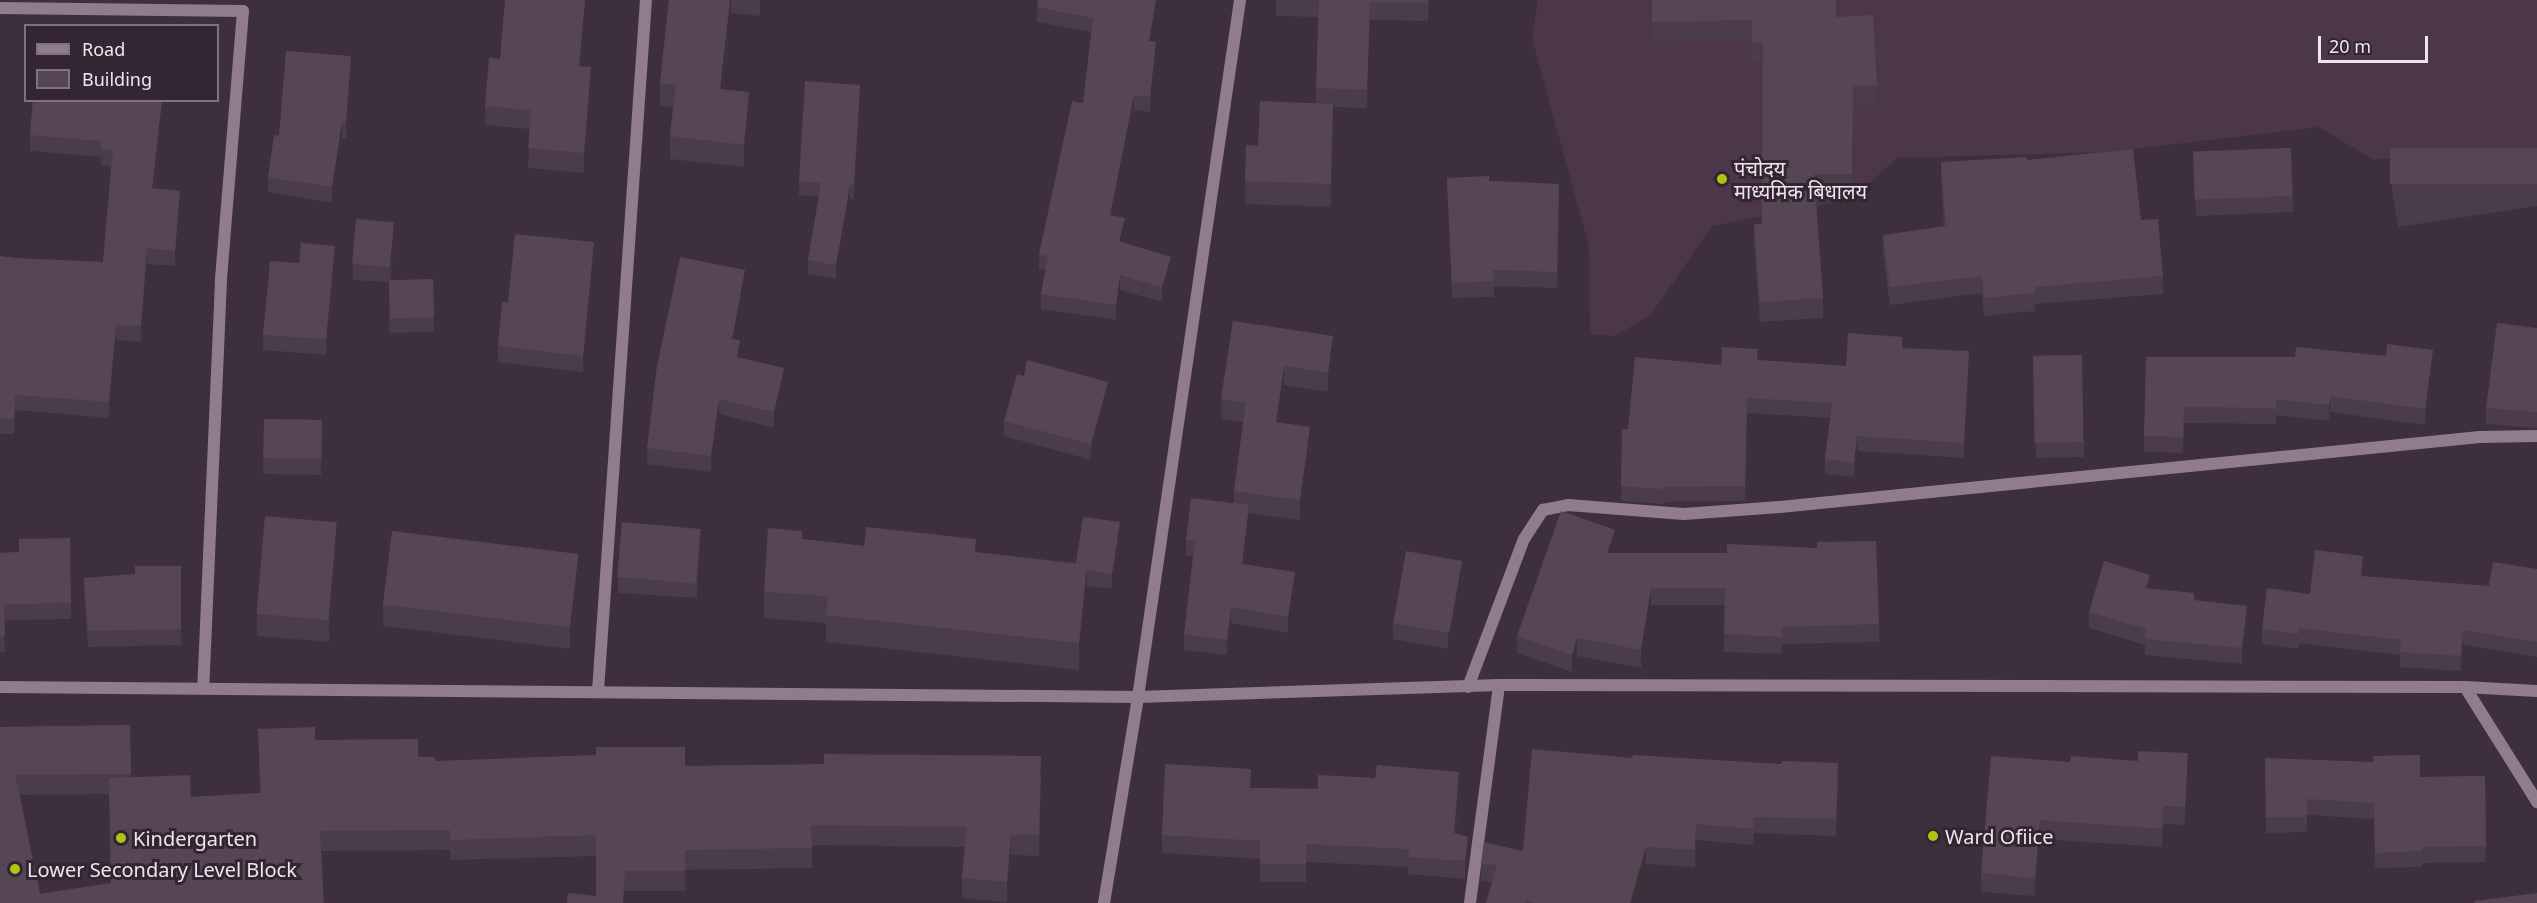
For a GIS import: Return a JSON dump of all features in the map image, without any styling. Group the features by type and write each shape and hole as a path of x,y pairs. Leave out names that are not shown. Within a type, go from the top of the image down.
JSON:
{"street":[{"path":"598,691 646,0"},
{"path":"1104,903 1138,697 1240,0"},
{"path":"0,8 243,11 221,281 203,687"},
{"path":"1468,687 1524,539 1543,510 1568,505 1694,514 2480,437 2537,436"},
{"path":"0,687 1138,697 1499,685 2465,687 2537,691"},
{"path":"1470,903 1499,685"},
{"path":"2465,687 2537,801"}],"shaded area":[{"name":"पंचोदय माध्यमिक बिधालय","path":"1538,0 2537,0 2537,157 2372,159 2319,127 2108,152 1897,158 1852,199 1712,226 1650,316 1614,336 1590,334 1589,246 1532,39"}],"building":[{"path":"505,0 585,0 579,66 591,67 584,153 528,148 531,110 485,106 489,58 500,59"},
{"path":"669,0 730,0 720,89 749,92 744,145 670,136 676,85 660,83"},
{"path":"1038,0 1156,0 1149,41 1156,42 1150,97 1134,95 1110,215 1125,218 1119,241 1171,257 1162,287 1120,275 1116,305 1041,294 1048,256 1039,254 1072,101 1083,103 1093,18 1037,7"},
{"path":"1319,0 1428,0 1428,3 1370,2 1367,90 1316,88"},
{"path":"1652,0 1836,0 1836,17 1873,15 1877,85 1853,86 1852,174 1814,174 1823,298 1760,302 1754,224 1762,224 1763,43 1752,42 1752,20 1652,22"},
{"path":"286,51 351,56 346,122 342,122 332,187 268,177 274,135 279,136"},
{"path":"805,81 860,85 854,185 850,185 836,265 808,260 821,183 799,181"},
{"path":"1260,101 1333,104 1331,184 1245,181 1246,145 1258,146"},
{"path":"33,102 162,102 152,188 180,191 175,251 147,248 141,326 116,325 109,402 15,395 14,419 0,418 0,256 103,262 113,150 101,149 101,141 30,135"},
{"path":"2291,148 2293,196 2195,199 2193,151"},
{"path":"2390,148 2537,148 2537,184 2390,184"},
{"path":"2133,149 2141,220 2158,219 2163,276 2035,287 2035,293 1984,298 1982,276 1890,287 1883,235 1946,226 1941,162 2027,157 2027,160"},
{"path":"1489,176 1489,181 1559,184 1557,272 1493,270 1494,281 1452,283 1447,178"},
{"path":"356,219 394,222 390,267 352,264"},
{"path":"515,234 594,242 583,356 498,346 502,302 508,302"},
{"path":"301,243 335,246 326,339 263,335 270,261 299,263"},
{"path":"680,257 745,270 732,339 740,340 737,357 784,368 774,412 719,399 711,456 647,448 657,366"},
{"path":"433,279 434,317 390,319 389,281"},
{"path":"1233,321 1333,336 1328,373 1284,366 1276,422 1310,427 1300,500 1234,491 1246,403 1221,399"},
{"path":"2497,323 2537,328 2537,412 2486,408"},
{"path":"1848,333 1902,337 1902,348 1969,351 1964,443 1857,436 1854,463 1825,459 1832,403 1747,398 1745,486 1664,487 1664,489 1621,486 1622,429 1628,429 1635,357 1721,365 1722,347 1758,349 1757,360 1846,366"},
{"path":"2387,344 2433,350 2425,409 2330,396 2329,405 2276,399 2276,408 2184,407 2183,437 2144,436 2146,357 2295,357 2296,347 2386,356"},
{"path":"2082,355 2084,442 2035,443 2033,356"},
{"path":"1027,360 1108,382 1091,444 1004,421 1017,374 1024,376"},
{"path":"264,419 322,420 321,459 263,458"},
{"path":"1191,498 1249,505 1242,564 1295,572 1288,617 1231,607 1227,640 1184,634 1195,541 1186,540"},
{"path":"1561,511 1615,530 1607,553 1727,553 1727,544 1817,548 1817,542 1876,541 1879,624 1782,627 1782,637 1724,634 1725,588 1651,588 1641,650 1577,638 1572,655 1517,636"},
{"path":"265,516 337,522 328,620 256,614"},
{"path":"1083,517 1120,522 1112,574 1087,570 1087,565 1076,563"},
{"path":"622,522 701,529 696,584 617,577"},
{"path":"866,527 976,539 975,552 1087,565 1079,643 826,615 828,596 764,592 768,528 802,531 802,539 864,546"},
{"path":"392,531 579,554 570,627 383,604"},
{"path":"70,538 71,603 4,604 5,636 0,637 0,553 19,552 19,539"},
{"path":"2315,550 2363,556 2361,576 2489,586 2493,562 2537,569 2537,642 2463,630 2461,656 2400,652 2401,640 2299,628 2298,634 2262,629 2267,588 2310,594"},
{"path":"1406,551 1462,561 1449,633 1393,623"},
{"path":"2104,561 2150,575 2146,588 2194,593 2194,600 2247,606 2242,648 2145,639 2146,629 2089,612"},
{"path":"135,566 181,566 181,629 88,631 84,578 135,574"},
{"path":"130,725 131,774 15,775 40,894 111,883 109,778 190,775 191,797 261,793 258,729 315,727 315,740 418,739 418,757 435,757 435,761 596,755 596,747 685,747 685,766 824,764 824,754 1041,756 1039,835 1011,835 1007,882 962,878 967,827 811,825 812,848 685,850 685,871 625,871 623,903 567,903 568,893 596,896 596,835 450,840 450,830 320,831 324,903 0,903 0,727"},
{"path":"1532,749 1632,758 1633,755 1782,764 1782,761 1838,763 1836,819 1754,817 1753,829 1696,824 1695,850 1646,847 1630,903 1535,903 1526,900 1525,903 1486,903 1497,865 1481,864 1484,842 1523,851"},
{"path":"2138,751 2188,753 2185,807 2163,806 2162,829 2040,820 2035,878 1981,873 1991,756 2070,762 2071,756 2138,761"},
{"path":"2420,755 2420,777 2485,776 2486,846 2422,847 2422,851 2375,853 2374,803 2307,799 2307,817 2266,817 2265,758 2373,762 2373,756"},
{"path":"1165,764 1251,769 1250,788 1318,789 1318,775 1375,778 1377,765 1459,772 1454,833 1468,837 1465,861 1408,857 1409,849 1306,844 1306,864 1260,864 1260,841 1162,835"},
{"path":"2537,893 2537,903 2475,903 2475,901"}],"place":[{"name":"पंचोदय माध्यमिक बिधालय","path":"1722,179"},
{"name":"Ward Ofiice","path":"1933,836"},
{"name":"Kindergarten","path":"121,838"},
{"name":"Lower Secondary Level Block","path":"15,869"}]}
